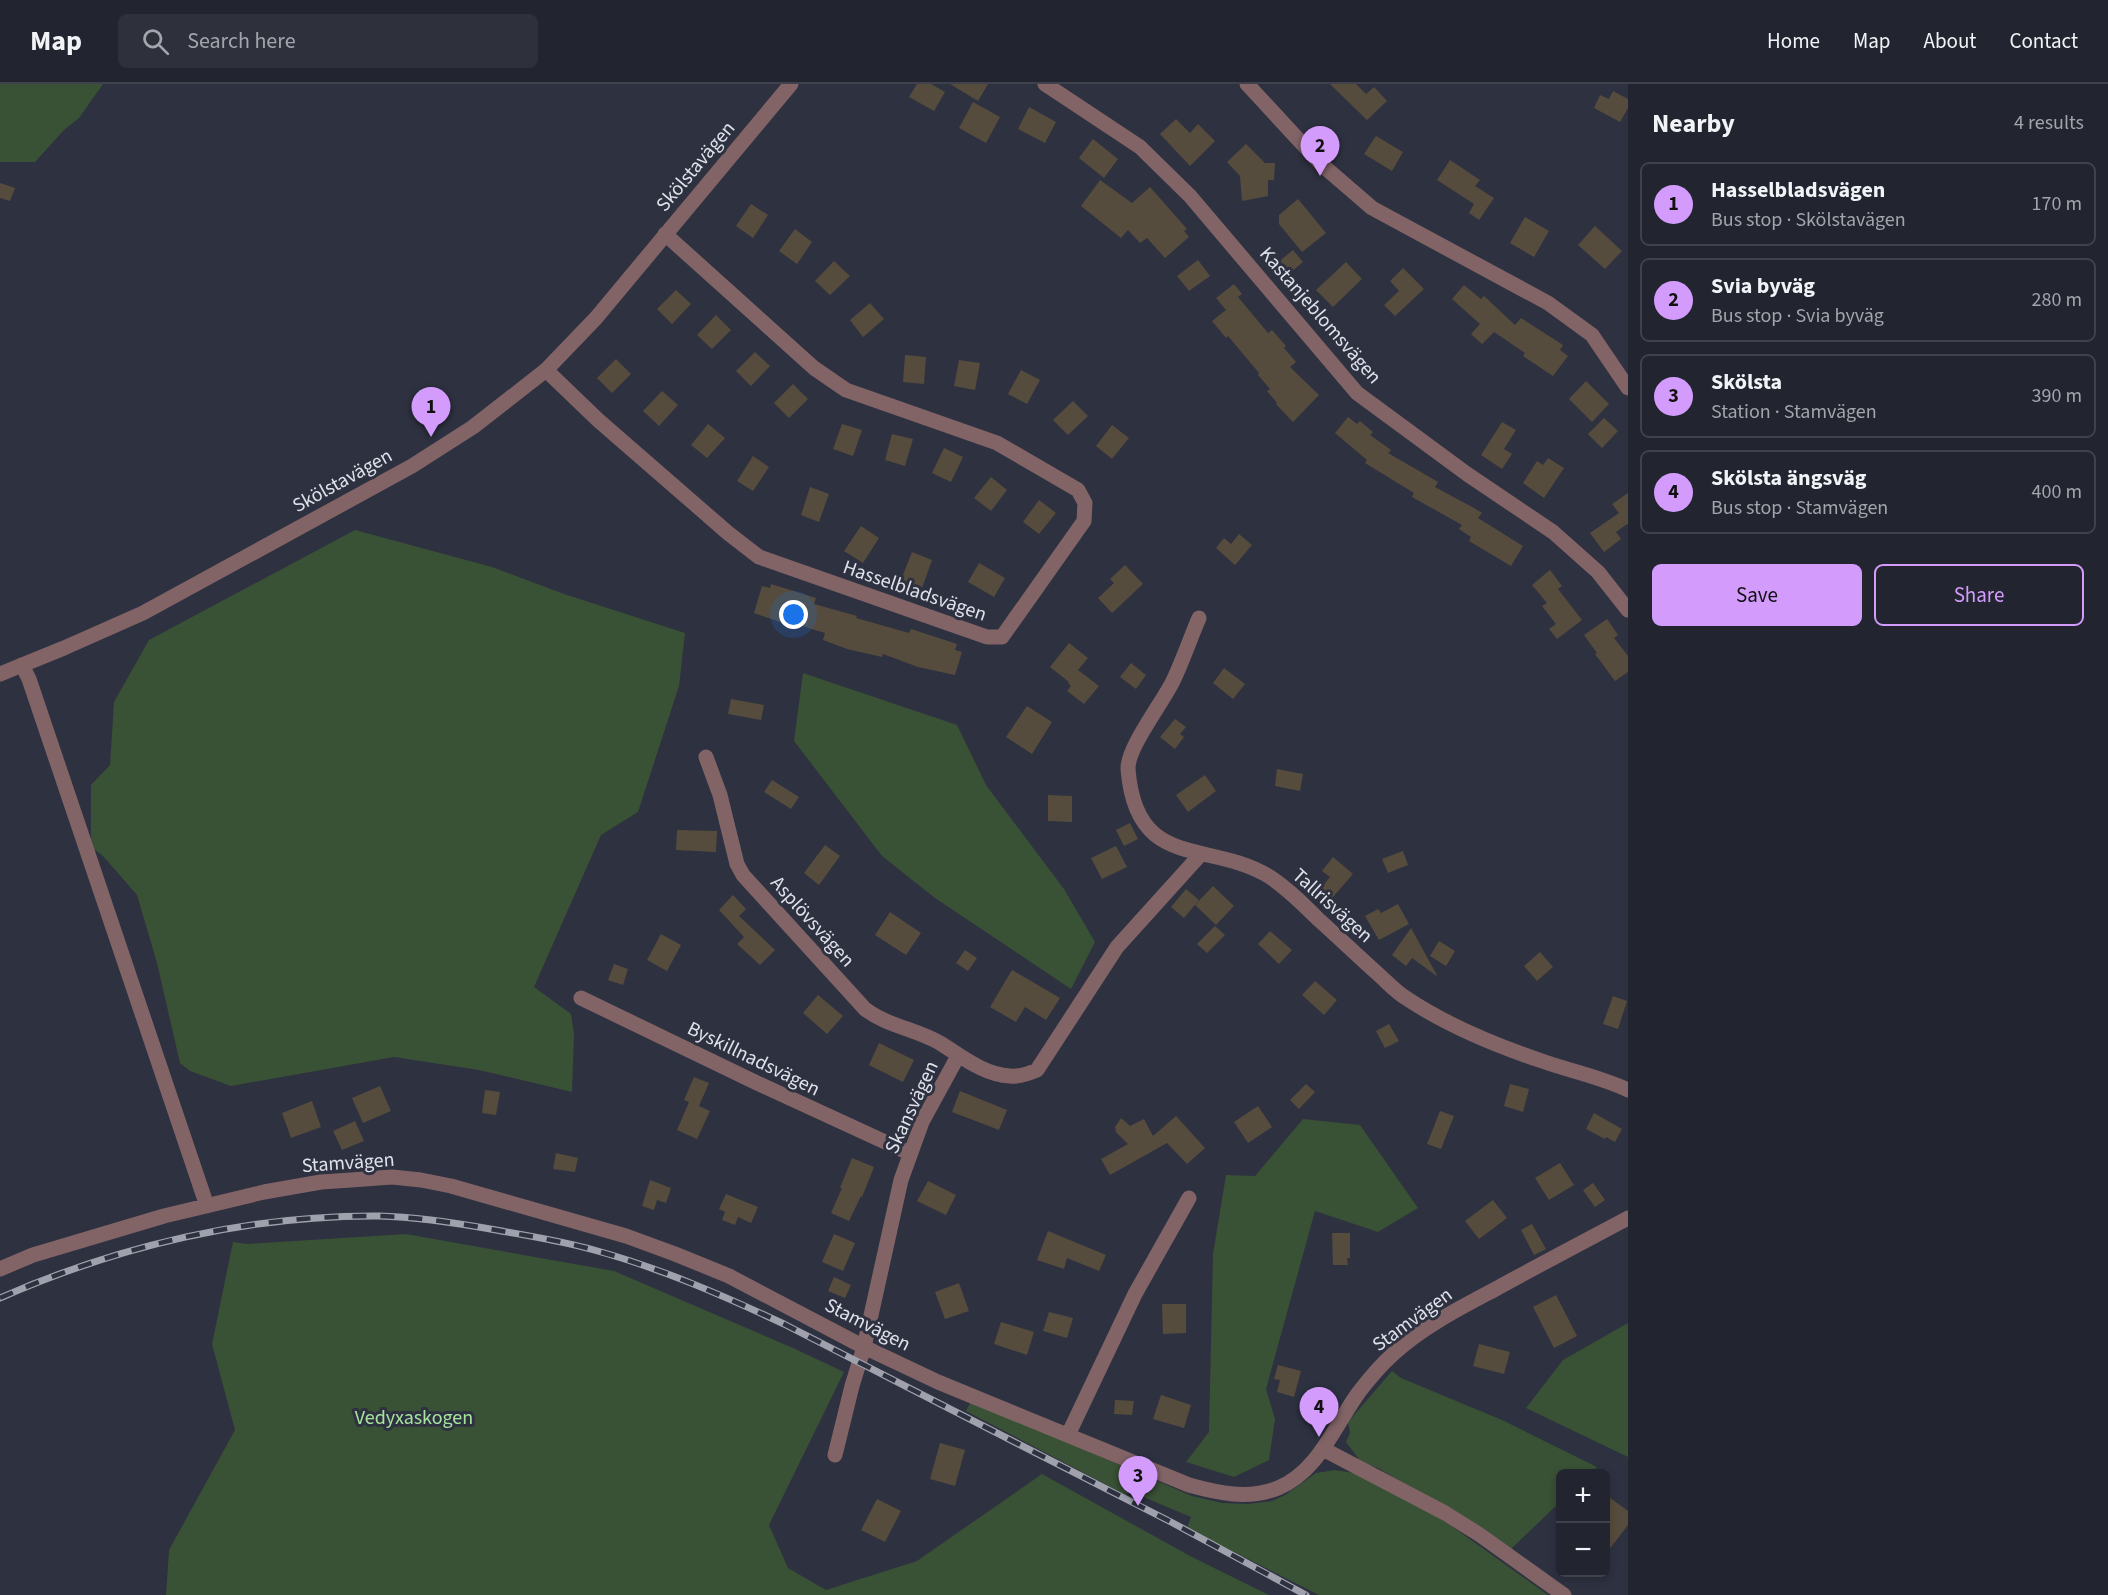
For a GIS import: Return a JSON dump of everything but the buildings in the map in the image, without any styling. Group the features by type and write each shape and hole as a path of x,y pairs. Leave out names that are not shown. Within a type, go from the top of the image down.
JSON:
{"street":[{"name":"Skölstavägen","path":"0,674 143,613 412,466 473,427 546,370 596,318 791,84"},
{"name":"Kastanjeblomsvägen","path":"1045,84 1140,147 1190,196 1357,393 1467,474 1553,532 1598,572 1628,610"},
{"path":"1247,84 1321,164 1372,208 1548,303 1592,335 1628,388"},
{"name":"Hasselbladsvägen","path":"546,370 598,420 759,557 987,638 1002,638 1084,521 1085,503 1078,490 997,443 846,390 814,368 665,234"},
{"name":"Tallrisvägen","path":"1199,618 1173,682 1132,752 1128,766 1138,811 1149,829 1176,847 1242,865 1269,876 1292,894 1404,997 1460,1030 1540,1061 1628,1090"},
{"path":"22,665 29,679 207,1206"},
{"name":"Asplövsvägen","path":"706,757 720,795 737,864 743,875 865,1009 876,1017 939,1043 958,1056"},
{"name":"Skansvägen","path":"835,1455 864,1347 909,1153 922,1122 958,1056 998,1074 1011,1077 1037,1070 1117,947 1201,854"},
{"name":"Byskillnadsvägen","path":"581,998 767,1088 909,1153"},
{"name":"Stamvägen","path":"0,1269 33,1255 164,1216 264,1192 321,1182 392,1177 452,1186 626,1236 675,1254 729,1276 864,1347 938,1382 1189,1485 1233,1495 1258,1493 1278,1488 1303,1473 1323,1449 1359,1392 1393,1353 1438,1321 1628,1218"},
{"path":"1068,1435 1135,1294 1189,1198"},
{"path":"1323,1449 1445,1513 1564,1595"}],"green space":[{"path":"0,84 103,84 79,118 64,130 35,162 0,162"},
{"path":"355,530 492,567 564,594 685,633 679,686 638,812 601,835 534,987 571,1014 574,1034 572,1092 479,1070 394,1057 231,1086 190,1071 180,1063 157,963 137,895 103,856 91,847 91,785 110,765 114,702 149,640"},
{"path":"803,673 957,725 986,785 1064,889 1095,942 1071,989 935,898 882,856 794,741"},
{"path":"1303,1119 1360,1125 1418,1208 1378,1232 1315,1211 1266,1389 1275,1419 1269,1460 1234,1477 1186,1462 1209,1432 1213,1254 1226,1175 1255,1176"},
{"name":"Vedyxaskogen","path":"406,1234 614,1271 844,1372 769,1525 788,1568 826,1590 917,1561 1042,1474 1192,1557 1269,1595 166,1595 169,1550 235,1430 212,1344 233,1242 247,1244"},
{"path":"1628,1323 1628,1457 1526,1408 1563,1360"},
{"path":"1392,1371 1401,1378 1502,1420 1597,1467 1595,1469 1556,1469 1556,1506 1511,1549 1378,1468 1361,1462 1346,1442 1350,1433 1348,1422"},
{"path":"971,1401 1192,1496 1222,1503 1248,1504 1272,1501 1285,1495 1316,1473 1335,1470 1354,1473 1432,1512 1548,1595 1319,1595 1187,1528 1191,1517 1129,1491 1126,1495 966,1411"}],"railway":[{"path":"0,1298 91,1263 137,1249 185,1237 282,1221 330,1217 408,1218 467,1225 570,1244 619,1257 667,1274 784,1324 1171,1522 1306,1595"}],"place":[{"name":"Svia byväg","path":"1320,176"},
{"name":"Hasselbladsvägen","path":"431,437"},
{"name":"Skölsta ängsväg","path":"1319,1437"},
{"name":"Skölsta","path":"1138,1506"}]}
